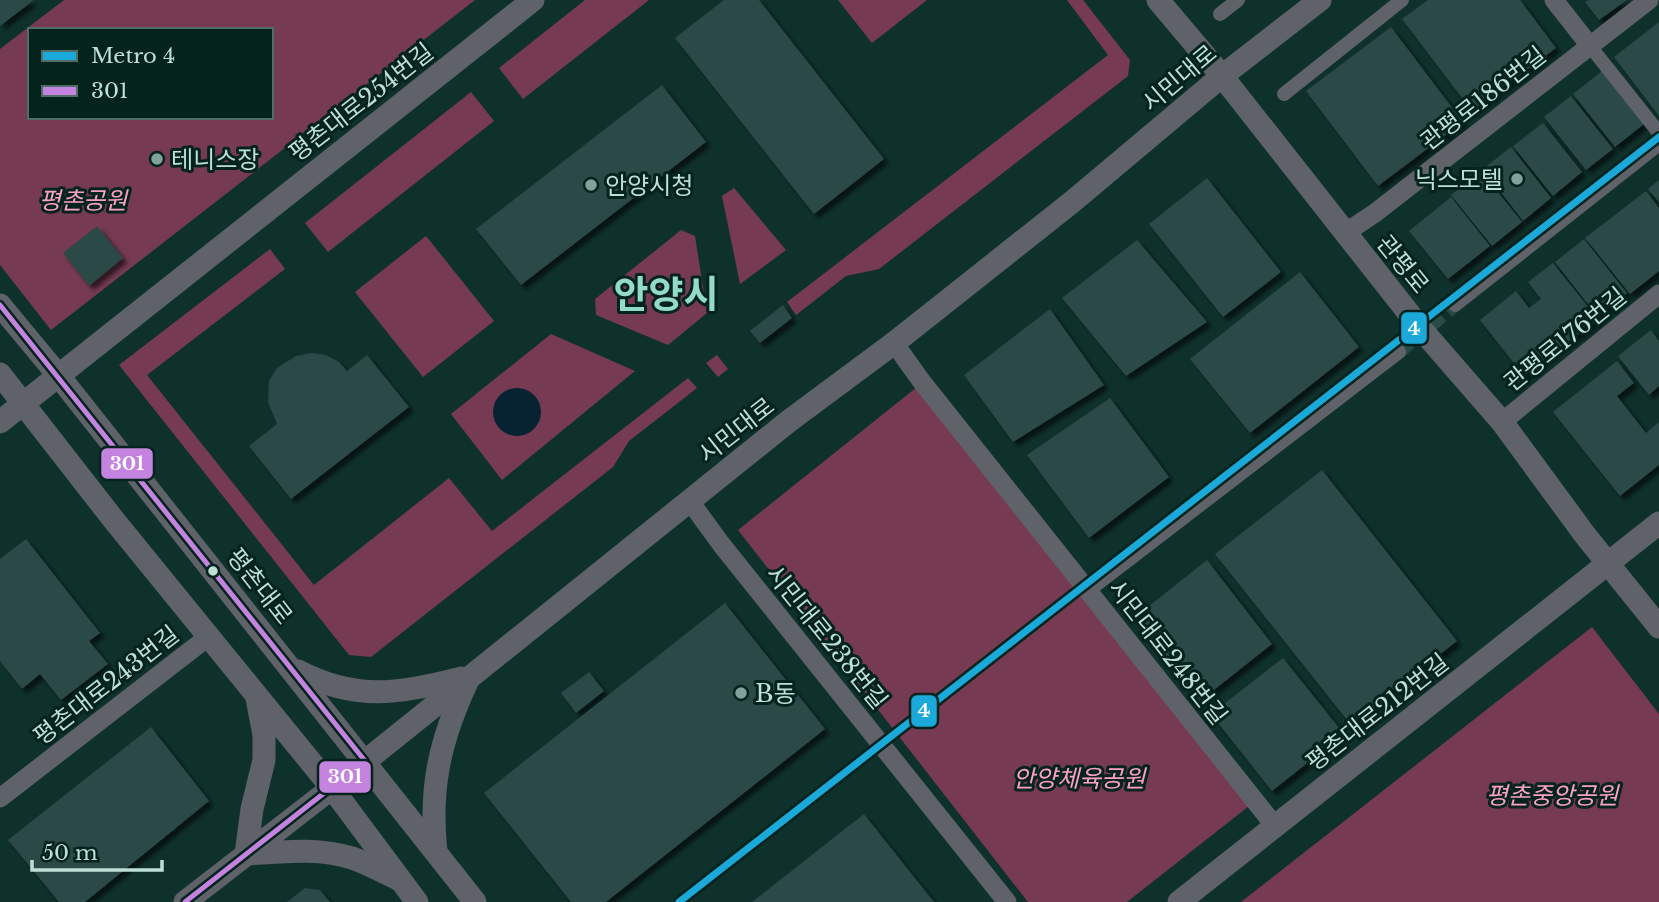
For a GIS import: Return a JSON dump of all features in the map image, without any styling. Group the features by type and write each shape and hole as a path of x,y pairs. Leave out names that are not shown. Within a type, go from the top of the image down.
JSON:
{"street":[{"name":"평촌대로254번길","path":"0,422 533,0"},
{"name":"관평로","path":"1158,0 1222,76 1422,330 1502,422 1659,627"},
{"path":"1220,14 1238,0"},
{"name":"시민대로","path":"185,902 332,788 789,421 894,343 1072,202 1222,76 1320,0"},
{"path":"1284,94 1402,0"},
{"path":"1554,0 1659,133"},
{"name":"관평로186번길","path":"1345,233 1375,213 1650,0"},
{"path":"1455,304 1659,144"},
{"name":"관평로176번길","path":"1502,422 1659,294"},
{"name":"평촌대로","path":"0,305 291,667 475,902"},
{"name":"시민대로248번길","path":"894,343 922,382 1275,826"},
{"path":"1088,591 1399,352"},
{"path":"0,374 113,519 332,788 417,902"},
{"name":"시민대로238번길","path":"689,500 721,544 1007,902"},
{"name":"평촌대로212번길","path":"1179,902 1659,523"},
{"name":"평촌대로243번길","path":"0,797 208,637"},
{"path":"291,667 317,681 357,692 394,693 417,690 470,676"},
{"path":"436,852 432,822 435,783 450,720 470,676"},
{"path":"257,696 264,735 264,760 246,855 296,851 334,854 354,859 401,880"}],"green space":[{"name":"평촌공원","path":"64,0 475,0 51,330 0,265 0,49"},
{"path":"585,0 649,0 523,99 499,68"},
{"path":"838,0 927,0 872,43"},
{"path":"1067,0 1083,0 1130,60 1128,76 879,269 846,276 796,315 787,302 1108,55"},
{"path":"471,92 494,121 328,252 305,223"},
{"path":"734,188 786,250 740,284 722,196"},
{"path":"681,230 695,236 707,313 668,345 596,315 595,299"},
{"path":"426,236 494,321 423,377 355,292"},
{"path":"270,249 285,269 147,375 314,585 449,478 492,531 688,378 697,388 629,441 613,467 371,657 349,655 119,365"},
{"path":"551,334 635,371 502,480 451,414"},
{"path":"717,355 728,369 718,377 706,363"},
{"name":"안양체육공원","path":"917,387 1249,806 1127,902 1028,902 738,530"},
{"name":"평촌중앙공원","path":"1592,627 1659,714 1659,902 1241,902"}],"water":[{"path":"517,388 534,395 541,412 534,429 517,436 500,429 493,412 500,395"}],"building":[{"path":"0,0 34,0 0,26"},
{"path":"724,0 759,0 884,159 814,214 675,38"},
{"path":"1428,0 1520,0 1556,48 1472,111 1402,19"},
{"path":"1627,0 1599,20 1585,2"},
{"path":"1659,22 1659,116 1614,57"},
{"path":"1391,27 1463,122 1378,186 1306,91"},
{"path":"1602,71 1644,124 1615,147 1573,94"},
{"name":"안양시청","path":"662,85 706,142 521,285 476,229"},
{"path":"1571,96 1613,149 1586,170 1544,117"},
{"path":"1543,123 1582,172 1553,196 1513,146"},
{"path":"1511,147 1551,198 1523,221 1483,169"},
{"path":"1481,171 1522,222 1492,246 1451,195"},
{"path":"1207,178 1281,272 1223,317 1149,224"},
{"path":"1659,180 1659,202 1648,189"},
{"path":"1646,191 1659,208 1659,271 1630,294 1585,238"},
{"path":"1451,197 1490,246 1448,279 1409,231"},
{"path":"97,226 123,258 89,286 63,253"},
{"path":"1584,239 1627,293 1597,316 1555,262"},
{"path":"1137,240 1207,322 1126,376 1062,298"},
{"path":"1553,263 1598,319 1524,376 1480,320 1516,291 1529,308 1541,299 1528,282"},
{"path":"1300,272 1359,347 1250,433 1190,359"},
{"path":"783,305 792,318 760,343 750,331"},
{"path":"1050,309 1104,385 1013,442 964,375"},
{"path":"1651,330 1659,341 1659,386 1649,395 1618,356"},
{"path":"311,353 326,355 339,362 347,371 367,355 409,407 291,499 249,446 277,424 268,402 269,381 277,368 296,356"},
{"path":"1617,361 1634,383 1617,396 1646,433 1659,422 1659,465 1620,496 1553,412"},
{"path":"1110,398 1169,477 1089,538 1027,455"},
{"path":"1322,470 1457,641 1351,725 1215,554"},
{"path":"26,539 100,633 89,641 108,664 61,700 40,674 22,689 0,661 0,559"},
{"path":"1207,560 1272,644 1200,701 1134,618"},
{"path":"725,603 825,729 606,902 571,902 484,793"},
{"path":"1283,658 1344,734 1272,791 1211,714"},
{"path":"589,672 604,691 576,713 561,693"},
{"path":"151,727 209,801 85,902 59,902 8,840"},
{"path":"864,814 934,902 752,902"},
{"path":"305,888 320,890 330,902 287,902"}],"tunnel":[{"path":"1399,352 1455,305"}],"metro line":[{"name":"4","path":"679,902 1659,137"}],"transit line":[{"name":"301","path":"0,305 365,761 185,902"}],"place":[{"name":"테니스장","path":"157,159"},
{"name":"닉스모텔","path":"1517,179"},
{"name":"안양시청","path":"591,185"},
{"name":"B동","path":"741,693"}],"district":[{"name":"안양시","path":"666,294"}]}
